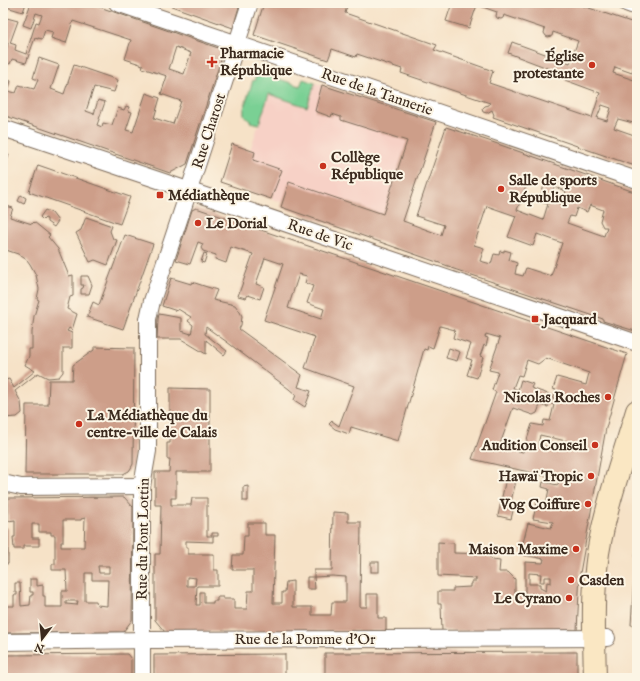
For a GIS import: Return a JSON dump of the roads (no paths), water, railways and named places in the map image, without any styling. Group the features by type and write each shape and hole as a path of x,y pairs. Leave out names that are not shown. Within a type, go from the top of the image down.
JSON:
{"street":[{"name":"Rue de la Tannerie","path":"117,3 637,180"},
{"name":"Rue Charost","path":"189,190 250,3"},
{"path":"626,3 637,7"},
{"name":"Rue de Vic","path":"3,128 637,343"},
{"name":"Rue du Pont Lottin","path":"142,678 142,486 148,451 149,310 189,190"},
{"path":"607,678 594,594 596,568 610,502 637,411"},
{"path":"595,678 614,537 621,504 637,453"},
{"path":"3,483 21,487 142,486"},
{"name":"Rue de la Pomme d'Or","path":"3,642 600,638"}],"place":[{"name":"Pharmacie République","path":"212,62"},
{"name":"Église protestante","path":"592,65"},
{"name":"Collège République","path":"323,166"},
{"name":"Salle de sports République","path":"501,189"},
{"name":"Médiathèque","path":"160,195"},
{"name":"Le Dorial","path":"198,223"},
{"name":"Jacquard","path":"535,319"},
{"name":"Nicolas Roches","path":"608,397"},
{"name":"La Médiathèque du centre-ville de Calais","path":"79,424"},
{"name":"Audition Conseil","path":"595,445"},
{"name":"Hawaï Tropic","path":"591,476"},
{"name":"Vog Coiffure","path":"588,504"},
{"name":"Maison Maxime","path":"576,549"},
{"name":"Casden","path":"571,580"},
{"name":"Le Cyrano","path":"569,598"}]}
